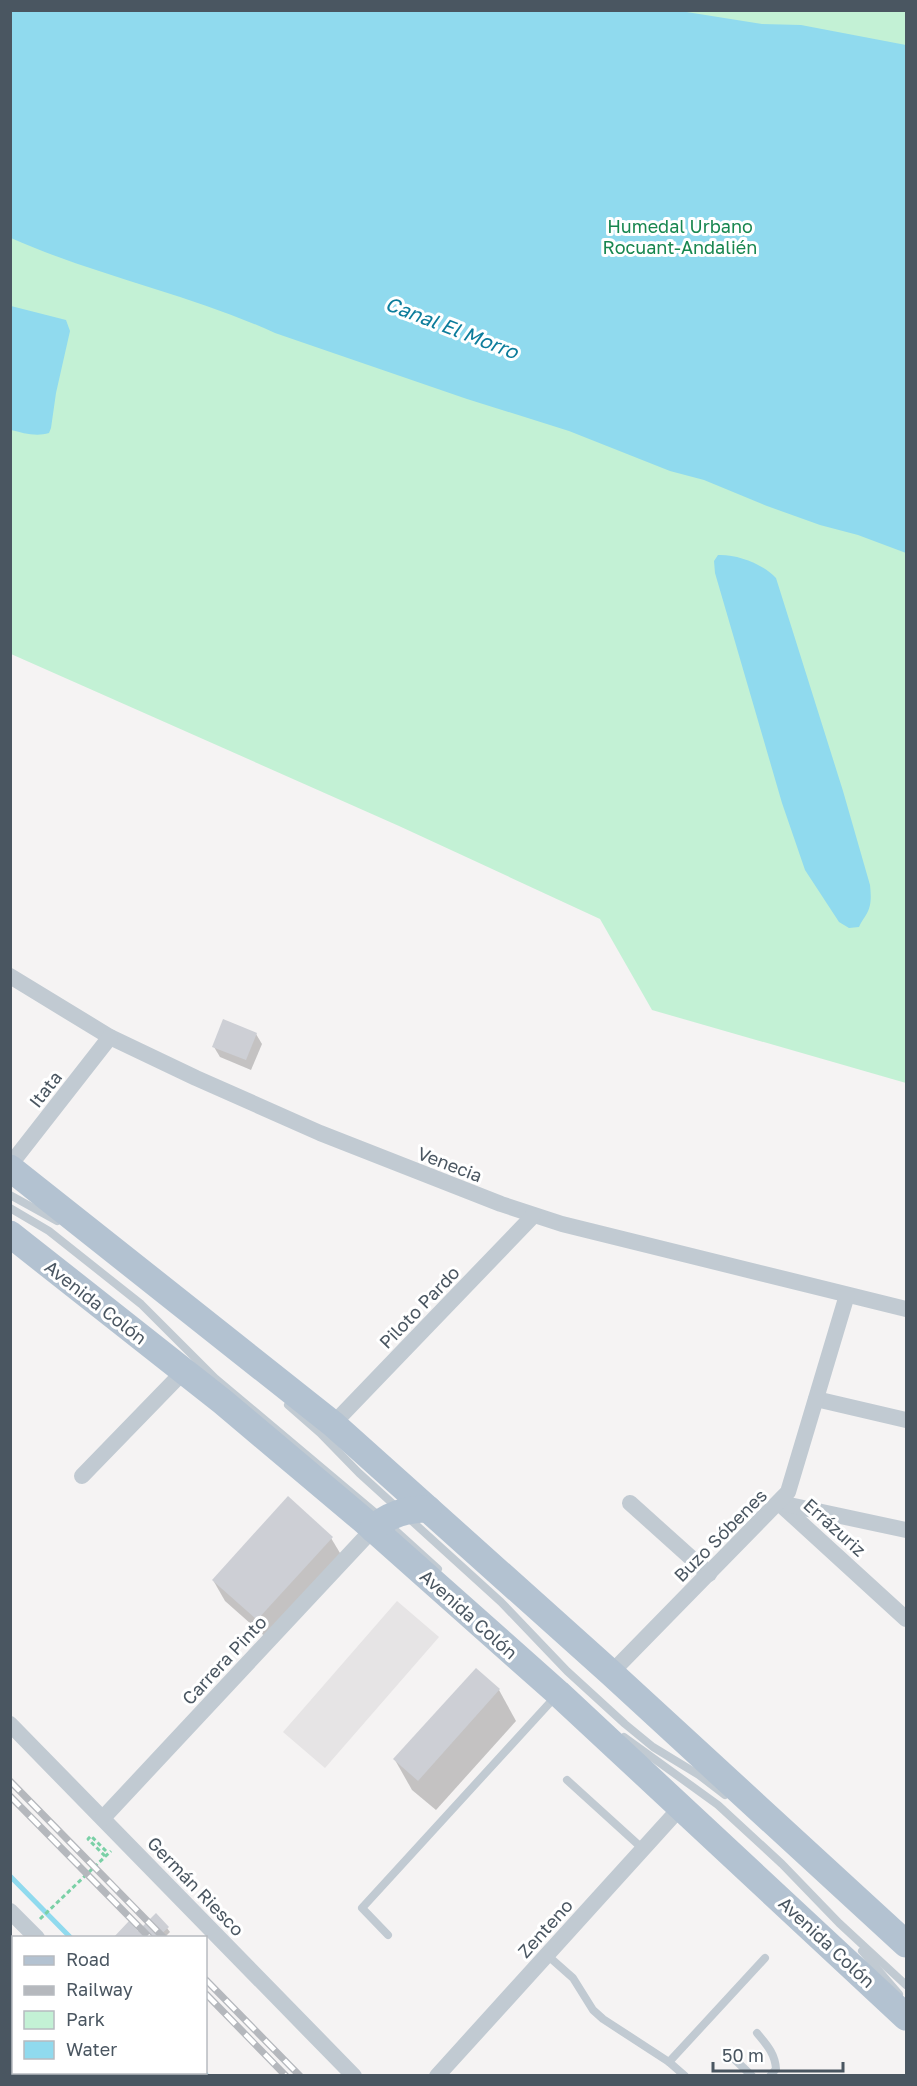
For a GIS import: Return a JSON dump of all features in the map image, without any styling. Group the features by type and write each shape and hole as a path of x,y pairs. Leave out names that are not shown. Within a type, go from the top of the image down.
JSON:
{"main road":[{"path":"10,1166 333,1424 611,1673 906,1944"},
{"name":"Avenida Colón","path":"10,1234 184,1371 386,1520 558,1693 906,2017"},
{"path":"386,1520 428,1509"}],"street":[{"name":"Venecia","path":"10,976 110,1037 196,1078 320,1133 533,1216 906,1309"},
{"name":"Itata","path":"10,1166 110,1037"},
{"name":"Piloto Pardo","path":"333,1424 533,1216"},
{"name":"Buzo Sóbenes","path":"611,1673 779,1503 791,1485 847,1295"},
{"path":"82,1476 184,1371"},
{"path":"816,1400 906,1420"},
{"path":"630,1503 709,1574"},
{"name":"Errázuriz","path":"779,1503 906,1530"},
{"name":"Errázuriz","path":"779,1503 906,1619"},
{"name":"Carrera Pinto","path":"103,1818 386,1520"},
{"name":"Germán Riesco","path":"10,1724 354,2076"},
{"name":"Zenteno","path":"437,2076 681,1807"},
{"path":"10,1911 35,1936"}],"lane":[{"path":"10,1195 63,1226"},
{"path":"10,1209 49,1230 126,1292 159,1321 215,1378 386,1520 446,1576"},
{"path":"280,1398 320,1433 344,1459 386,1520 513,1613 567,1671 625,1724 653,1747 699,1775 734,1803"},
{"path":"388,1935 362,1908 558,1693"},
{"path":"615,1729 718,1805 906,1985"},
{"path":"567,1780 643,1850"},
{"path":"774,1836 824,1868"},
{"path":"839,1923 906,2004"},
{"path":"547,1955 573,1978 593,2010 603,2019 669,2062 685,2076"},
{"path":"669,2062 765,1958"},
{"path":"757,2033 771,2049 776,2060 776,2069 770,2076"},
{"path":"730,2055 752,2076"}],"path":[{"path":"40,1920 50,1910 105,1856 108,1853 91,1836 88,1839 105,1856"}],"shaded area":[{"path":"397,1601 439,1637 325,1768 283,1732"}],"green space":[{"path":"11,11 906,11 906,1083 652,1010 600,919 399,826 11,654"},
{"path":"40,2074 151,2075 41,2076"}],"water":[{"name":"Humedal Urbano Rocuant-Andalién","path":"674,10 762,24 801,25 906,45 906,553 767,506 704,480 670,471 569,431 467,399 275,333 210,307 76,263 11,238 11,11"},
{"path":"11,306 66,320 70,331 49,433 34,435 11,430"},
{"path":"718,555 733,556 749,561 764,568 776,578 870,885 871,897 868,912 859,927 849,928 839,922 805,870 782,803 715,573 714,561"}],"building":[{"path":"223,1019 257,1033 246,1060 212,1047"},
{"path":"288,1496 333,1537 257,1620 212,1580"},
{"path":"476,1668 500,1689 418,1781 393,1759"},
{"path":"156,1913 169,1927 159,1936 115,1936 129,1921 138,1931"}],"waterway":[{"path":"10,1876 69,1936"}],"railway":[{"path":"10,1781 162,1936"},
{"path":"10,1796 148,1936"},
{"path":"207,1981 300,2076"},
{"path":"207,1995 286,2076"}],"water label":[{"name":"Canal El Morro","path":"452,327"}]}
